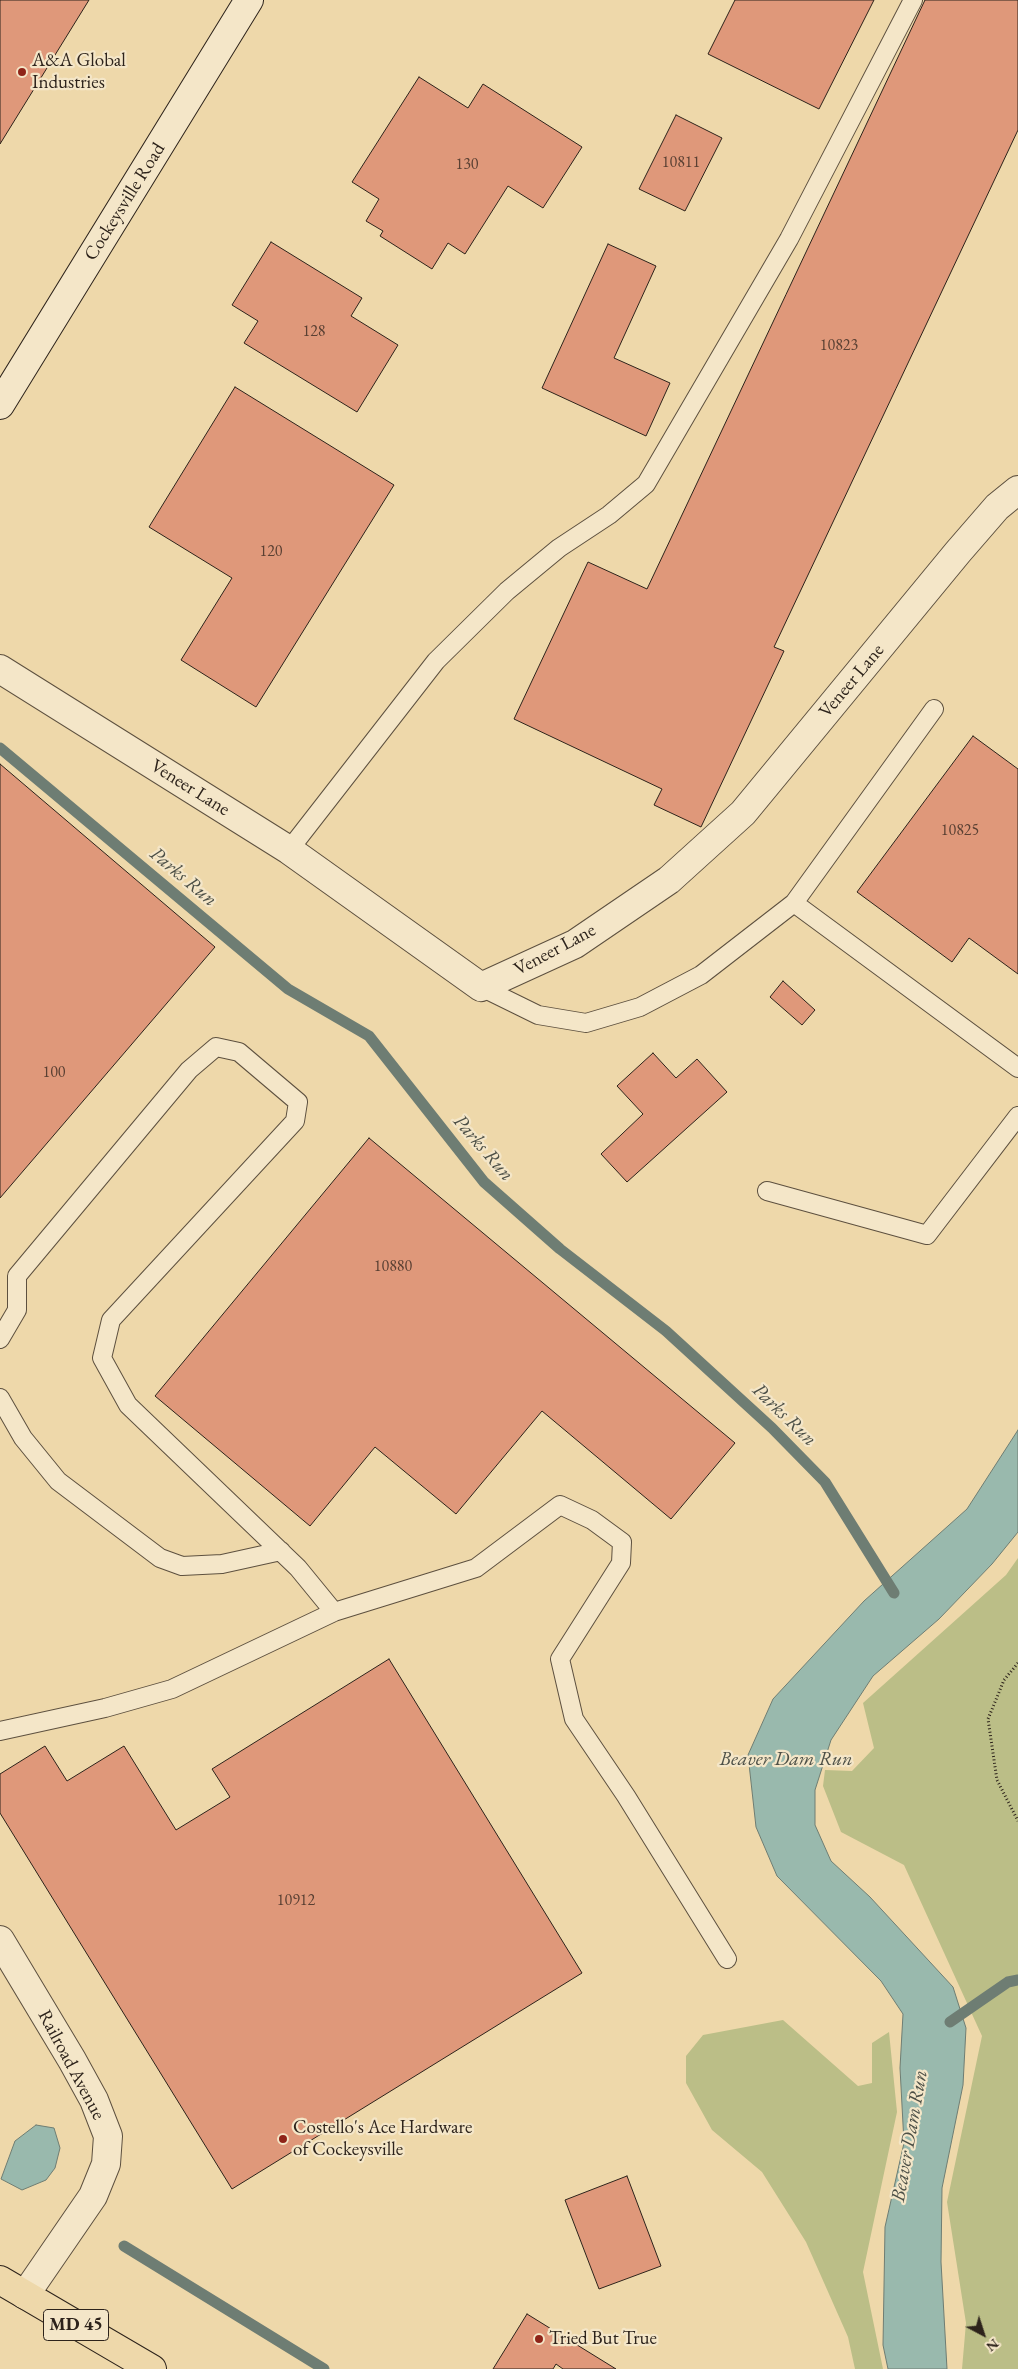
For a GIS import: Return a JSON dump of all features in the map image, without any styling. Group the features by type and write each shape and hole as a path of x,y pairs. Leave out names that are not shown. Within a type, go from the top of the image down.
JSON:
{"main road":[{"name":"MD 45","path":"0,2280 152,2369"}],"street":[{"name":"Cockeysville Road","path":"0,405 250,0"},
{"name":"Veneer Lane","path":"0,669 289,850 481,987 575,944 669,880 743,813 984,522 997,507 1018,490"},
{"name":"Railroad Avenue","path":"0,1940 94,2100 108,2136 106,2164 93,2196 25,2295"}],"lane":[{"path":"289,850 436,661 515,584 559,548 609,515 646,484 789,239 914,0"},
{"path":"481,987 538,1015 586,1023 640,1007 701,974 794,904 934,709"},
{"path":"794,904 1018,1068"},
{"path":"0,1339 17,1310 17,1276 189,1070 216,1047 239,1052 298,1102 295,1121 111,1320 102,1358 128,1405 298,1568 334,1612"},
{"path":"767,1191 927,1235 1018,1116"},
{"path":"0,1398 23,1438 58,1481 160,1558 182,1566 222,1564 281,1551"},
{"path":"0,1731 105,1708 172,1689 334,1612 476,1568 560,1505 592,1520 622,1542 621,1563 560,1658 574,1718 626,1796 727,1959"}],"path":[{"path":"1018,1663 1004,1680 988,1719 997,1780 1018,1821"}],"green space":[{"path":"1018,1558 1018,2369 962,2369 966,2323 947,2202 982,2036 904,1865 841,1832 823,1786 825,1770 852,1771 874,1748 863,1703 1006,1575"},
{"path":"783,2020 858,2086 872,2083 872,2043 889,2032 897,2112 863,2272 883,2369 855,2369 848,2337 806,2242 762,2172 712,2130 686,2083 686,2056 703,2035"}],"water":[{"name":"Beaver Dam Run","path":"1018,1430 1018,1532 992,1564 939,1619 873,1676 831,1740 815,1790 815,1825 831,1861 870,1897 953,1987 966,2028 963,2085 942,2188 941,2262 947,2369 888,2369 883,2345 885,2227 904,2143 900,2068 903,2014 881,1981 777,1876 756,1827 748,1755 773,1699 864,1601 967,1509"},
{"path":"36,2125 54,2128 60,2148 55,2168 46,2180 22,2190 1,2179 15,2141"}],"building":[{"name":"A&A Global Industries","path":"0,0 89,0 0,144"},
{"path":"735,0 874,0 819,109 708,54"},
{"path":"925,0 1018,0 1018,130 774,647 784,651 701,827 654,805 662,789 514,719 588,562 647,589"},
{"path":"419,77 468,108 483,84 582,147 543,208 508,186 465,254 448,243 432,269 380,236 383,231 366,221 379,199 352,182"},
{"path":"676,115 722,138 685,211 639,189"},
{"path":"271,242 362,298 351,316 398,345 357,412 244,343 258,321 232,305"},
{"path":"608,244 656,266 614,358 670,383 646,436 542,388"},
{"path":"235,387 394,485 256,707 181,660 232,578 149,527"},
{"path":"973,736 1018,769 1018,974 969,938 952,962 857,892"},
{"path":"0,764 215,947 0,1198"},
{"path":"783,981 815,1010 802,1025 770,997"},
{"path":"653,1053 676,1078 697,1059 727,1092 627,1182 601,1154 643,1114 617,1086"},
{"path":"369,1138 735,1443 671,1519 542,1411 456,1514 375,1447 310,1526 155,1396"},
{"path":"389,1659 582,1973 232,2189 0,1813 0,1774 45,1746 67,1781 124,1746 176,1830 230,1797 212,1769"},
{"path":"627,2176 661,2266 599,2289 565,2200"},
{"name":"Tried But True","path":"527,2314 616,2369 563,2369 556,2364 553,2369 493,2369"}],"waterway":[{"name":"Parks Run","path":"0,748 288,989 369,1036 484,1182 560,1249 666,1331 772,1428 825,1482 894,1593"},
{"path":"950,2022 1008,1982 1018,1980"},
{"path":"124,2246 324,2369"}],"place":[{"name":"A&A Global Industries","path":"22,72"},
{"name":"Costello's Ace Hardware of Cockeysville","path":"283,2139"},
{"name":"Tried But True","path":"539,2339"}]}
